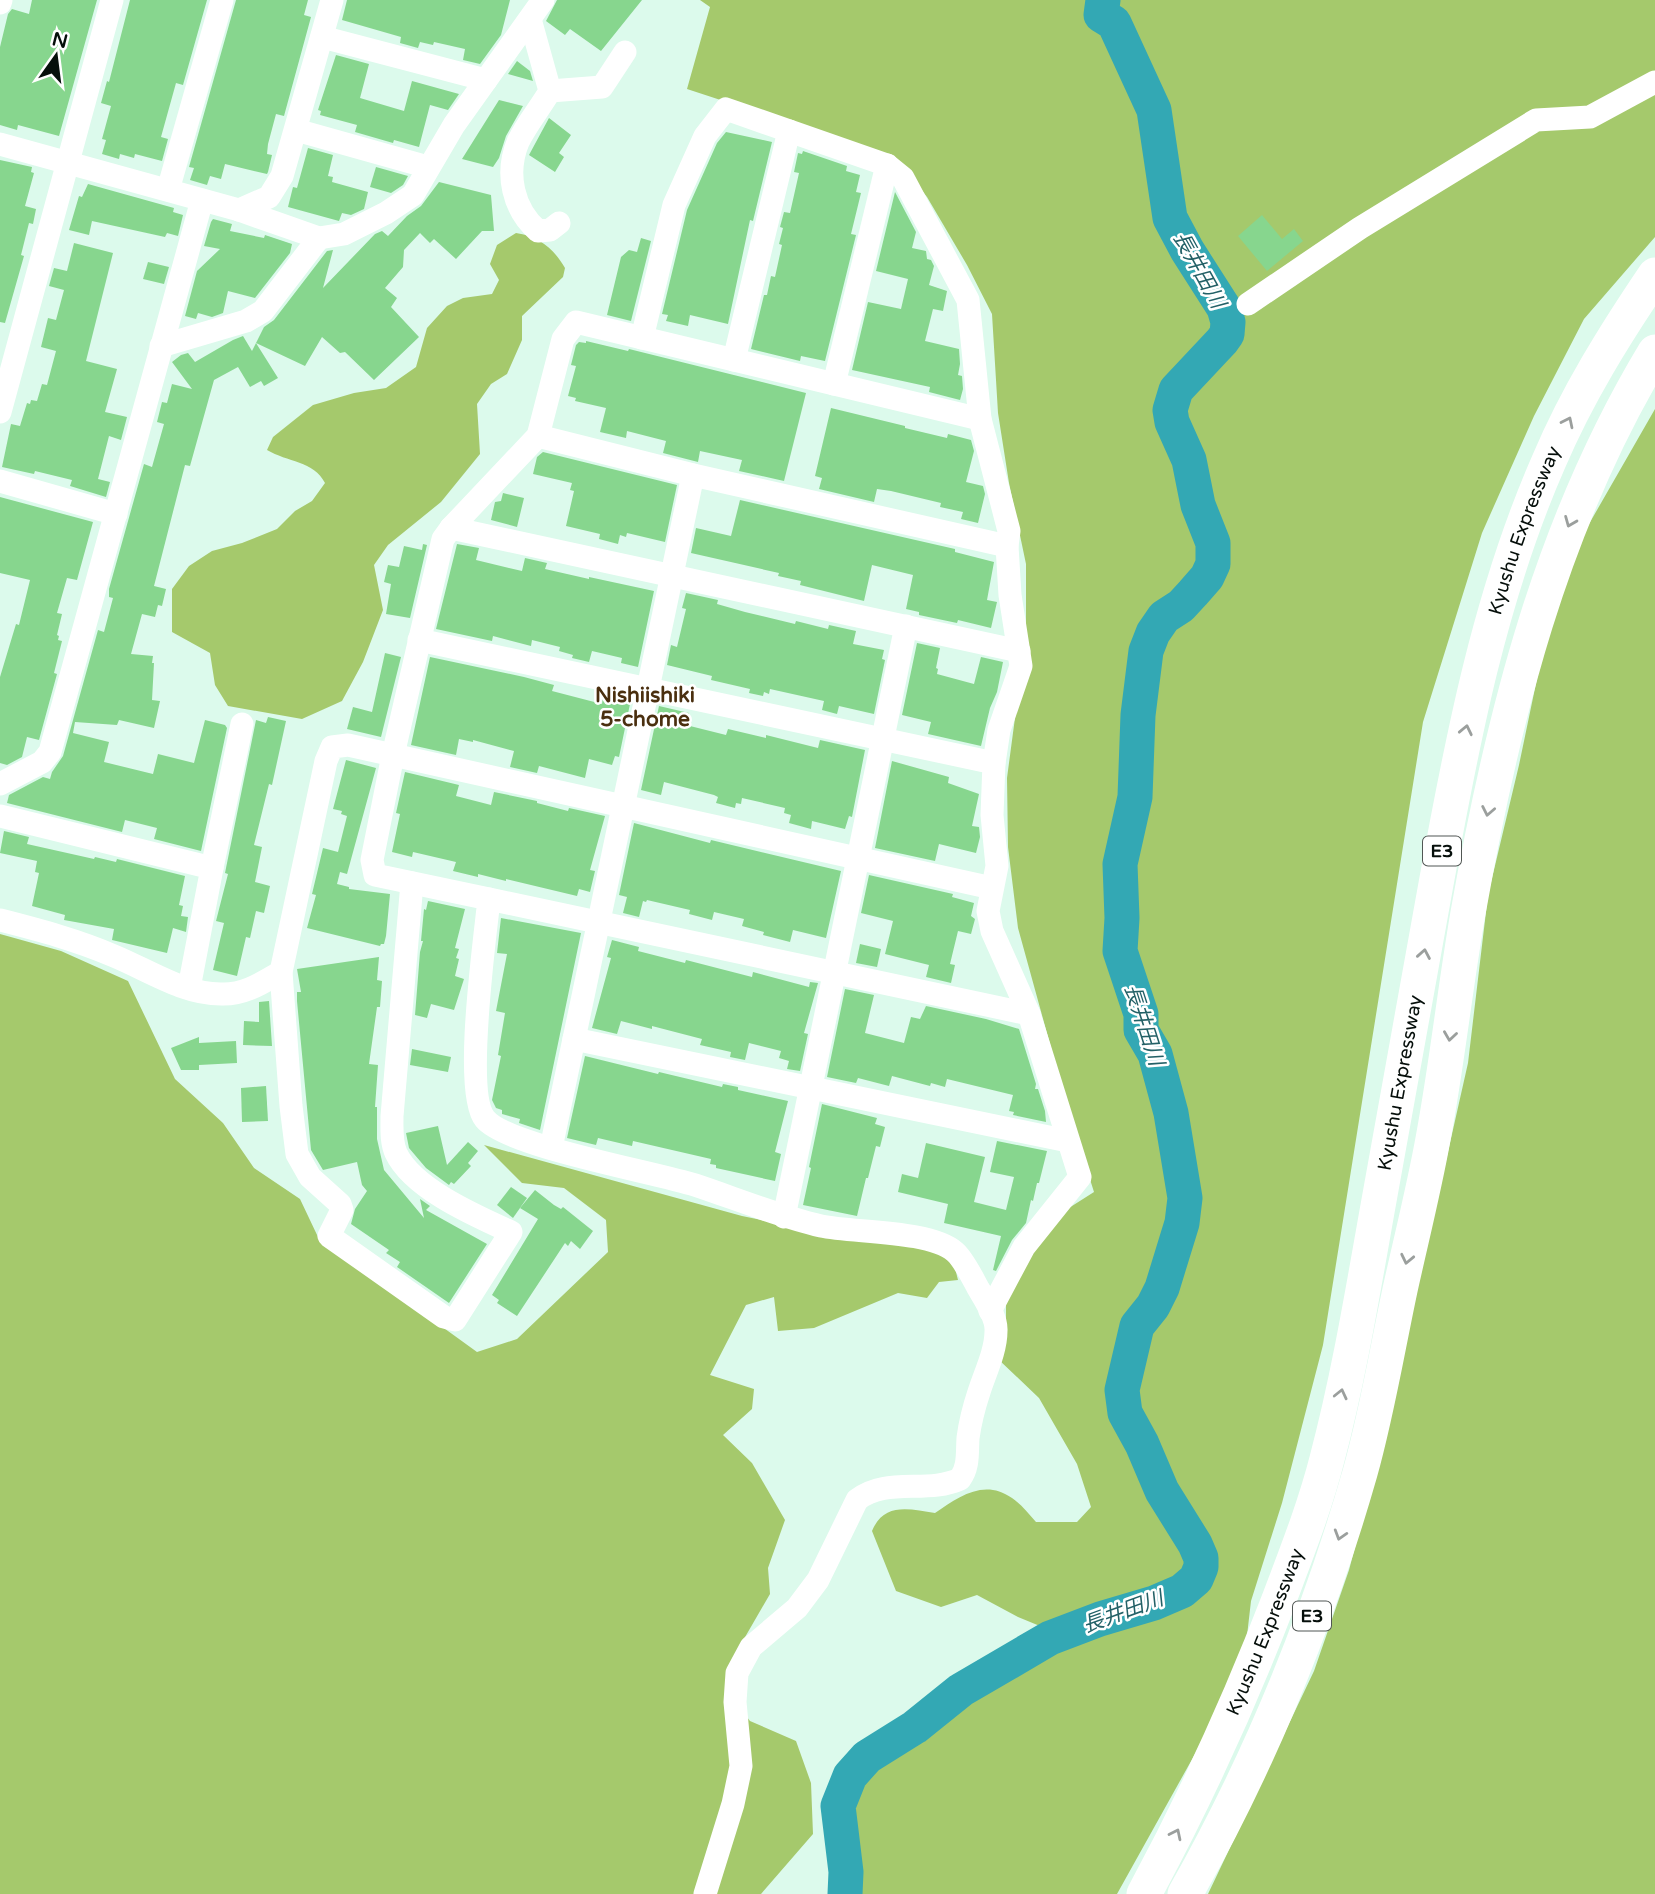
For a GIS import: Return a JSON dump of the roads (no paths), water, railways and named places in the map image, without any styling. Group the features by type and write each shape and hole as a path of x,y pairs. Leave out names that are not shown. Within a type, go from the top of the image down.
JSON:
{"highway":[{"name":"Kyushu Expressway","path":"1144,1894 1175,1836 1254,1663 1298,1548 1327,1461 1354,1335 1452,795 1489,638 1518,538 1549,461 1583,389 1620,326 1655,275"},
{"name":"Kyushu Expressway","path":"1185,1894 1226,1822 1255,1760 1331,1565 1361,1469 1433,1142 1468,915 1490,802 1526,648 1558,551 1588,480 1623,405 1655,352"}],"street":[{"path":"0,412 112,0"},
{"path":"168,191 222,0"},
{"path":"239,210 270,197 282,176 332,0"},
{"path":"0,144 239,210 319,238 344,234 386,214 413,195 454,125 537,9"},
{"path":"537,9 550,91 518,142 511,172 514,193 525,219 538,231 550,230 559,223"},
{"path":"321,37 486,80"},
{"path":"550,91 602,87 625,52"},
{"path":"1248,304 1360,228 1536,120 1590,117 1655,82"},
{"path":"642,338 674,205 705,136 726,109 887,165 903,178 968,300 980,419 1009,531 1007,546 1010,595 1021,666 999,730 994,764 992,815 997,866 988,911 992,931 1029,1014 1080,1177 1024,1247 990,1311"},
{"path":"296,130 428,167"},
{"path":"734,360 789,131"},
{"path":"834,384 887,165"},
{"path":"0,784 42,762 50,752 202,200"},
{"path":"161,346 246,321 263,311 319,238"},
{"path":"980,419 576,322 563,338 538,436 443,539 393,755 372,860 375,875 1029,1014"},
{"path":"538,436 693,475 1007,546"},
{"path":"551,1148 693,475"},
{"path":"0,481 116,514"},
{"path":"451,528 1019,651"},
{"path":"784,1217 906,626"},
{"path":"419,640 994,764"},
{"path":"189,988 242,724"},
{"path":"412,883 391,1136 396,1153 411,1174 466,1212 511,1232 456,1320 444,1317 329,1236 341,1210 340,1204 310,1177 297,1154 281,972 326,761 332,747 348,744 992,888"},
{"path":"0,816 212,868"},
{"path":"489,899 474,1060 475,1098 485,1119 507,1134 694,1185 784,1217 824,1226 909,1236 955,1252 990,1311 997,1330 975,1402 967,1467 963,1475 956,1481 942,1485 884,1489 857,1500 818,1580 797,1608 761,1637 743,1660 734,1688 741,1766 733,1804 705,1894"},
{"path":"0,920 66,938 113,955 171,982 220,995 249,990 281,972"},
{"path":"574,1039 1068,1141"}],"waterway":[{"name":"長井田川","path":"845,1894 846,1872 838,1806 850,1776 867,1757 915,1727 961,1690 1050,1638 1182,1591 1196,1579 1201,1567 1201,1558 1195,1544 1162,1491 1125,1413 1122,1390 1137,1326 1153,1306 1162,1288 1182,1223 1185,1198 1171,1113 1155,1054 1141,1030 1141,1014 1120,951 1120,864 1135,797 1138,715 1146,651 1153,633 1164,617 1181,606 1207,577 1213,564 1213,543 1198,505 1189,460 1172,422 1170,410 1176,390 1222,341 1227,334 1228,322 1224,308 1170,218 1154,110 1114,23 1101,15 1103,0"}],"district":[{"name":"Nishiishiki 5-chome","path":"645,707"}]}
